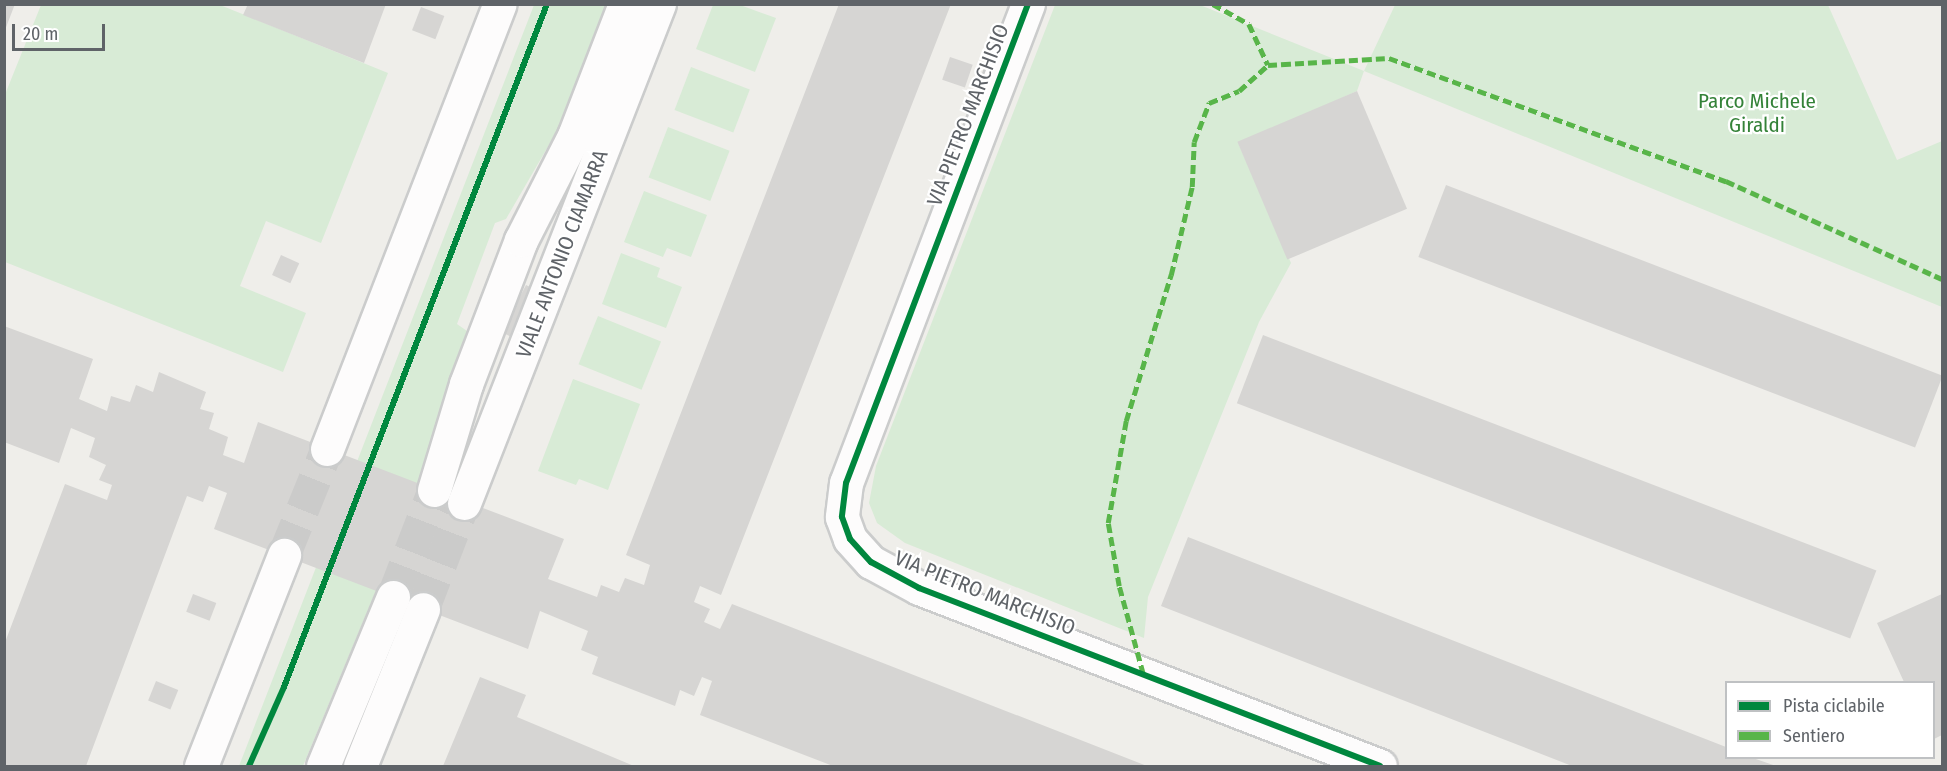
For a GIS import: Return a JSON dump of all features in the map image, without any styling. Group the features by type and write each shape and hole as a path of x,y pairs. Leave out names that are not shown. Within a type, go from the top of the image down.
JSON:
{"street":[{"path":"327,449 500,4"},
{"name":"VIALE ANTONIO CIAMARRA","path":"434,490 466,384 521,240 574,136 625,4"},
{"name":"VIALE ANTONIO CIAMARRA","path":"464,502 659,4"},
{"name":"VIA PIETRO MARCHISIO","path":"1028,4 846,483 842,517 848,533 871,562 919,588 1380,766"},
{"path":"201,766 284,555"},
{"path":"322,766 408,603 360,766"}],"green space":[{"path":"41,5 220,5 388,73 321,243 266,221 240,286 306,313 283,372 5,262 4,97"},
{"path":"534,5 606,5 557,131 506,219 495,223 457,324 467,331 423,478 303,766 239,766"},
{"path":"713,5 740,5 776,18 755,72 696,49"},
{"path":"1055,5 1200,5 1364,71 1357,91 1239,145 1291,263 1259,322 1148,597 1144,638 905,543 877,523 869,503 876,466"},
{"name":"Parco Michele Giraldi","path":"1395,5 1828,5 1897,160 1942,141 1942,307 1364,71"},
{"path":"691,67 750,90 733,133 675,110"},
{"path":"668,127 730,151 710,201 649,177"},
{"path":"644,191 707,215 691,257 667,248 663,257 624,242"},
{"path":"621,253 660,268 657,277 682,287 666,328 602,304"},
{"path":"598,316 661,341 642,390 579,364"},
{"path":"573,379 640,404 608,490 579,479 576,485 538,471"}],"building":[{"path":"5,4 15,4 5,30"},
{"path":"248,4 386,4 364,63 243,15"},
{"path":"839,4 951,4 721,595 700,586 694,602 710,609 704,622 720,629 732,604 1147,766 833,766 700,715 712,681 702,677 694,696 680,690 675,706 592,674 598,657 581,650 588,631 540,611 528,649 214,529 227,493 209,486 203,502 187,496 86,766 4,766 4,645 65,484 107,500 112,485 99,480 106,465 89,457 95,438 71,428 59,463 4,442 4,326 93,359 79,399 107,411 111,396 130,402 136,385 153,392 159,372 206,392 200,409 214,413 209,429 228,437 223,455 244,463 258,422 564,539 548,579 597,597 601,585 619,592 625,578 644,585 650,565 626,555"},
{"path":"421,7 444,16 435,39 412,30"},
{"path":"950,57 973,65 965,88 942,80"},
{"path":"1357,91 1407,209 1287,260 1237,142"},
{"path":"1446,185 1942,375 1915,448 1418,257"},
{"path":"281,255 299,263 290,283 272,275"},
{"path":"490,271 498,274 479,324 471,320"},
{"path":"526,285 534,289 510,336 502,332"},
{"path":"1263,335 1876,570 1850,639 1237,403"},
{"path":"1188,537 1725,747 1725,759 1756,759 1776,766 1572,766 1161,606"},
{"path":"193,594 216,603 210,621 186,612"},
{"path":"1942,594 1942,735 1935,738 1935,681 1904,681 1877,623"},
{"path":"480,677 526,695 517,717 634,766 443,766"},
{"path":"156,681 178,690 170,709 148,700"}],"tunnel":[{"path":"284,555 327,449"},
{"path":"393,597 434,490"},
{"path":"423,609 464,503"}],"marked path":[{"path":"1213,4 1249,24 1268,65"},
{"path":"1143,674 1119,586 1108,523 1126,421 1171,275 1192,187 1194,142 1209,103 1239,91 1268,65 1389,58 1726,181 1942,279"}],"cycle path":[{"path":"249,766 284,687 547,4"},
{"path":"1028,4 846,483 842,517 850,539 871,562 919,588 1380,766"}]}
